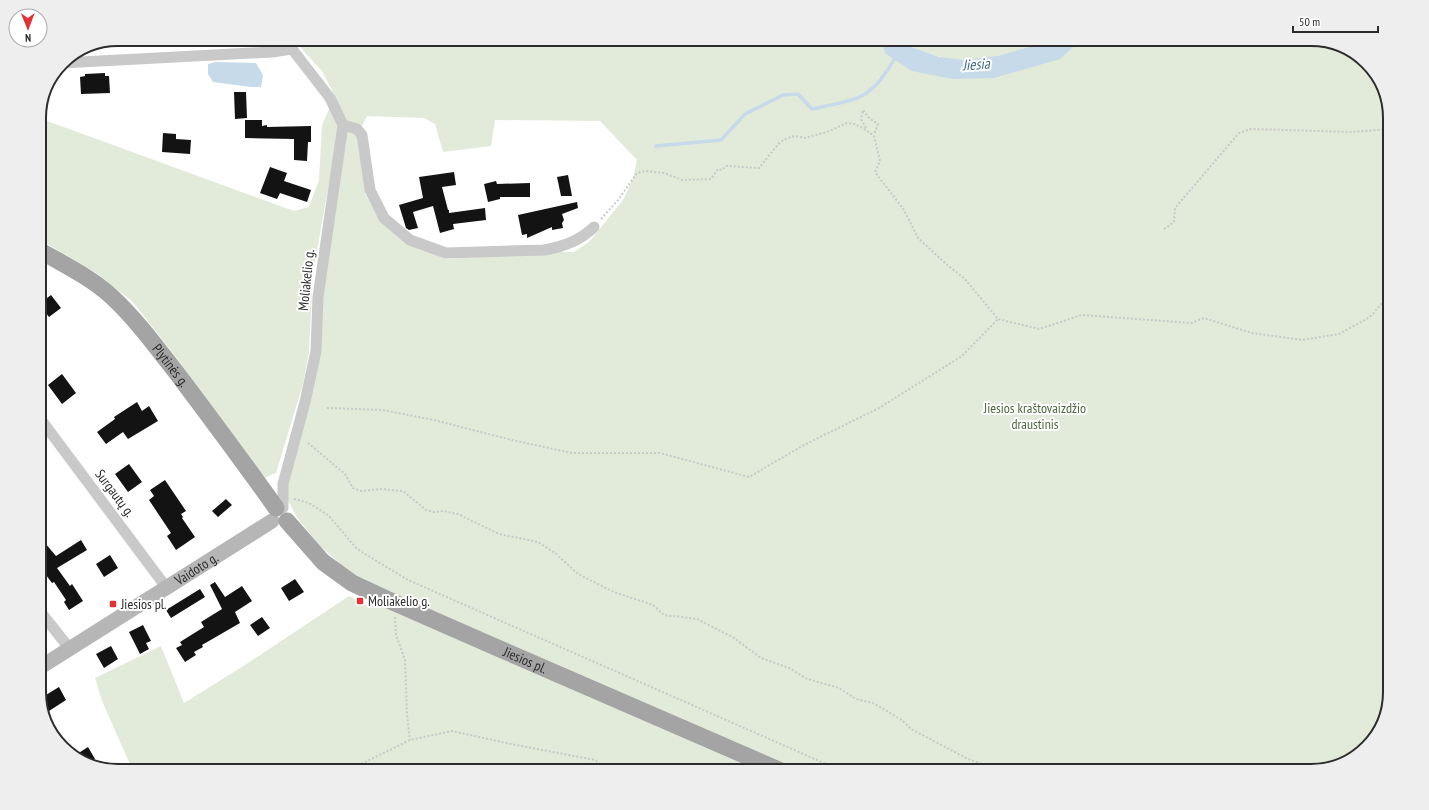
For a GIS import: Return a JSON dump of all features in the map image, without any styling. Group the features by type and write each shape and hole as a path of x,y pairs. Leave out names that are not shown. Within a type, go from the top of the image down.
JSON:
{"main road":[{"name":"Plytinės g.","path":"46,254 91,281 110,295 125,310 164,357 280,511"},
{"name":"Vaidoto g.","path":"46,664 166,587 280,511"},
{"name":"Jiesios pl.","path":"280,511 323,562 352,582 395,603 765,764"}],"street":[{"path":"72,62 272,52 286,46"},
{"path":"291,46 330,98 343,125 357,129 362,135 370,190 384,218 410,240 446,253 544,250 559,248 586,235 594,227"},
{"name":"Moliakelio g.","path":"280,511 283,484 305,402 316,351 318,297 343,125"},
{"name":"Surgautų g.","path":"46,426 166,587"},
{"path":"46,619 70,649"}],"path":[{"path":"866,130 861,119 863,110 878,124 874,136 880,161 875,172 904,210 918,238 965,280 998,319 1039,329 1082,315 1191,323 1204,318 1252,333 1302,340 1339,334 1370,317 1383,302"},
{"path":"594,227 618,200 637,173 646,171 664,173 682,180 711,179 718,169 722,170 726,166 759,168 780,142 795,136 805,138 827,132 847,124 855,124 874,136"},
{"path":"1164,229 1174,222 1174,208 1239,133 1251,129 1351,132 1383,129"},
{"path":"327,408 390,412 434,420 512,440 572,453 660,453 749,477 804,445 879,408 962,356 998,319"},
{"path":"308,443 345,474 354,488 361,491 380,489 403,491 426,510 458,514 499,534 538,542 555,553 578,574 614,592 653,605 664,615 697,619 734,638 762,658 789,668 807,679 839,688 856,699 873,703 902,720 911,729 968,759 982,764"},
{"path":"280,511 309,504 329,516 357,549 408,580 826,764"},
{"path":"395,603 396,635 405,660 407,714 410,740"},
{"path":"361,764 410,740 452,731 510,744 595,760 600,764"}],"green space":[{"name":"Jiesios kraštovaizdžio draustinis","path":"300,46 898,46 901,49 977,67 1043,46 1311,46 1330,48 1339,51 1355,61 1368,74 1378,90 1383,113 1383,692 1381,711 1378,720 1368,736 1355,749 1339,759 1330,762 1311,764 130,764 102,701 95,678 161,646 184,703 245,665 349,596 365,605 371,603 377,604 427,626 352,575 320,546 298,519 288,501 283,484 305,402 338,133 313,273 309,352 303,384 276,473 264,478 172,352 132,301 96,273 46,243 46,121 294,211 309,207 319,180 322,125 335,96 322,71","holes":["367,116 424,118 435,124 443,152 491,146 495,120 600,121 637,160 633,179 623,200 589,242 574,252 447,259 408,243 380,221 365,194 357,136"]},
{"path":"911,46 1033,46 1004,55 972,60 942,57"}],"water":[{"name":"Jiesia","path":"883,46 910,46 939,57 965,60 998,56 1033,46 1074,46 1060,59 994,78 953,79 912,71 886,54"},
{"path":"215,62 256,63 263,75 261,87 213,82 208,74 208,64"}],"building":[{"path":"105,73 105,76 109,76 110,93 81,94 80,77 85,76 85,74"},
{"path":"234,92 246,92 247,118 235,119"},
{"path":"245,120 262,120 262,126 267,125 267,127 311,126 311,142 308,142 307,161 294,160 294,139 245,138"},
{"path":"163,133 176,134 176,139 191,140 190,154 162,152"},
{"path":"270,167 287,173 284,181 311,190 307,202 280,193 277,199 260,193"},
{"path":"454,172 456,185 442,187 449,213 485,208 486,220 453,224 454,229 440,233 433,206 413,212 418,228 409,230 406,228 399,205 423,198 419,177"},
{"path":"568,175 572,196 561,196 557,177"},
{"path":"496,181 497,184 530,183 530,197 500,197 500,199 488,202 484,184"},
{"path":"577,202 578,208 562,214 564,220 562,223 563,228 552,230 552,227 527,238 527,234 522,235 518,215"},
{"path":"51,295 61,308 49,317 46,313 46,299"},
{"path":"62,374 76,393 62,404 48,385"},
{"path":"137,402 142,411 149,406 158,421 128,439 123,432 106,444 97,432 115,419 114,417"},
{"path":"129,464 142,482 128,492 115,474"},
{"path":"165,480 186,511 181,514 183,517 182,518 195,537 176,550 167,536 171,533 149,500 154,496 150,490"},
{"path":"226,499 232,505 218,517 212,511"},
{"path":"81,540 87,550 57,568 70,586 72,584 83,601 69,610 64,602 66,600 54,582 52,583 46,575 46,544 56,556"},
{"path":"110,555 118,568 104,577 96,564"},
{"path":"295,579 304,592 289,601 281,588"},
{"path":"215,582 225,597 242,586 252,601 235,612 240,623 202,645 203,647 194,652 196,655 185,662 176,648 182,645 180,642 204,627 201,622 222,609 210,585"},
{"path":"200,589 205,597 171,618 166,610"},
{"path":"262,617 270,628 258,636 250,625"},
{"path":"143,625 151,641 146,643 149,649 140,654 129,632"},
{"path":"111,646 118,659 104,668 96,654"},
{"path":"59,687 66,700 49,711 46,695"},
{"path":"88,747 95,759 90,759 79,753"}],"waterway":[{"path":"656,146 721,140 745,114 783,95 798,94 812,109 842,103 857,98 868,92 880,80 896,56"}],"place":[{"name":"Moliakelio g.","path":"360,601"},
{"name":"Jiesios pl.","path":"113,604"}]}
